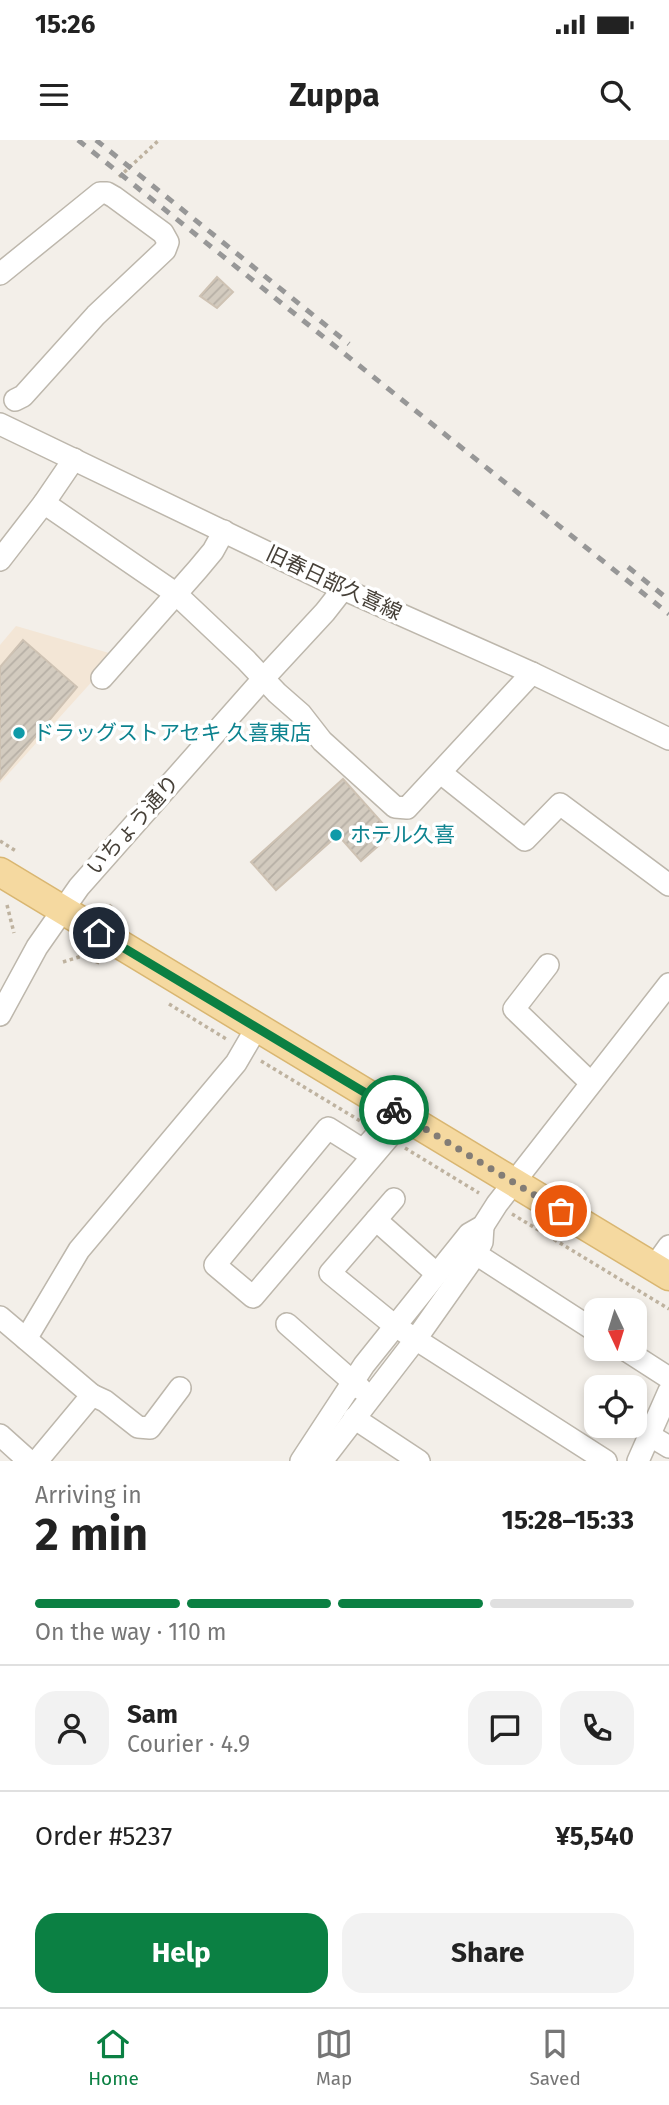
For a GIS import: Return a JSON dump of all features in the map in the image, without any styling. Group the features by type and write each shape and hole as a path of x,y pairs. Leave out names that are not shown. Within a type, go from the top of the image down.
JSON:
{"main road":[{"path":"0,872 514,1183 664,1263"}],"street":[{"path":"0,274 92,198 107,193 163,233 168,242 165,250 96,315 23,396 8,394"},
{"path":"3,426 15,407 8,394"},
{"name":"旧春日部久喜線","path":"3,426 343,589 533,673 669,739"},
{"path":"0,560 74,459"},
{"path":"44,503 176,594 302,714 322,741 395,807 407,808 533,673"},
{"path":"102,678 212,551 224,531"},
{"name":"いちょう通り","path":"1,1013 37,947 79,887 343,589"},
{"path":"441,773 525,840 560,804 669,885"},
{"path":"548,965 514,1009 591,1083"},
{"path":"301,1461 353,1380 469,1234 483,1226 669,984"},
{"path":"26,1339 79,1250 236,1063 257,1027"},
{"path":"401,1114 253,1297 215,1265 328,1128 363,1150 401,1114"},
{"path":"394,1199 330,1273 395,1326 606,1461"},
{"path":"376,1220 438,1274"},
{"path":"322,1461 416,1339 476,1254 482,1242 483,1226"},
{"path":"476,1254 584,1324"},
{"path":"0,1317 92,1395 105,1401 138,1427 150,1428 180,1388"},
{"path":"287,1324 353,1380 369,1398"},
{"path":"644,1362 669,1378"},
{"path":"638,1461 669,1391"},
{"path":"37,1461 92,1395"},
{"path":"354,1418 419,1461"},
{"path":"0,1435 29,1461"},
{"path":"649,1435 669,1447"}],"path":[{"path":"107,193 121,175 159,140"},
{"path":"6,902 14,933"},
{"path":"63,962 82,956 104,965"},
{"path":"159,999 236,1045"},
{"path":"508,1211 669,1309"}],"shaded area":[{"name":"ドラッグストアセキ 久喜東店","path":"16,626 116,655 0,783 0,645"}],"building":[{"path":"217,277 233,292 217,308 200,296"},
{"name":"ドラッグストアセキ 久喜東店","path":"23,640 77,687 0,779 0,667"},
{"name":"ホテル久喜","path":"343,779 392,834 361,861 338,835 276,890 251,862"}],"railway":[{"path":"78,140 669,614"},
{"path":"96,140 349,344"},
{"path":"628,567 669,600"}],"way so far":[{"path":"394,1110 561,1211"}],"place":[{"name":"ドラッグストアセキ 久喜東店","path":"19,733"},
{"name":"ホテル久喜","path":"336,835"}],"route":[{"path":"99,933 394,1110"}]}
